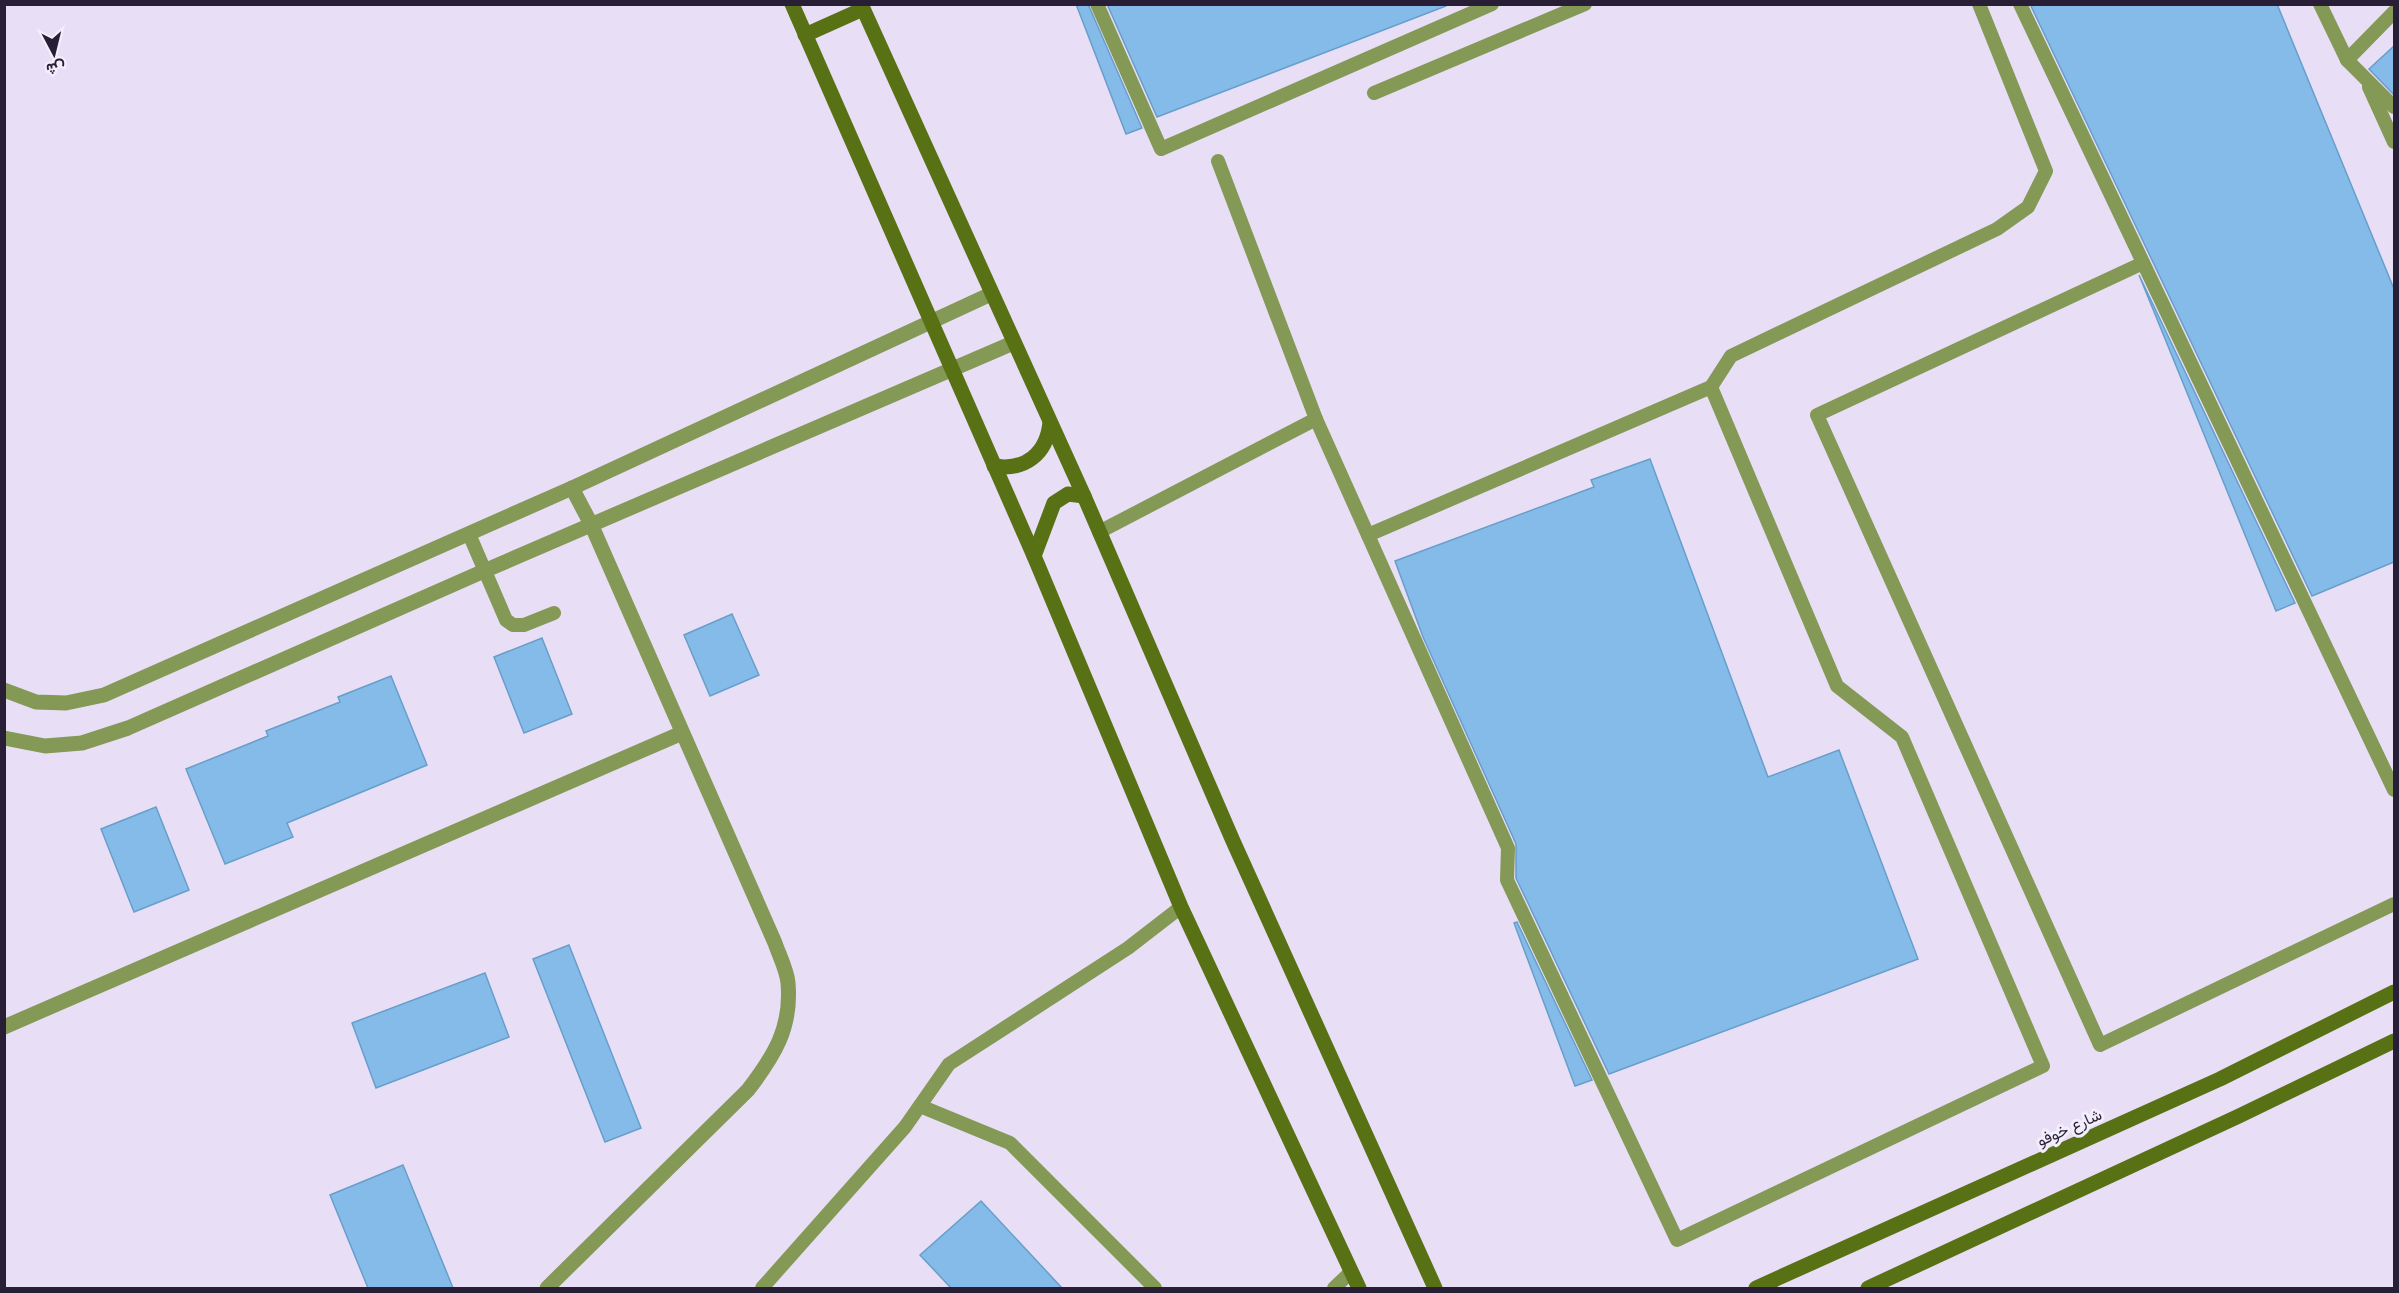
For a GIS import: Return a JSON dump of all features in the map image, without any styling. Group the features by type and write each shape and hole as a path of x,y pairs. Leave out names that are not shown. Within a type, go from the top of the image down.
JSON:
{"street":[{"path":"792,4 1034,556 1181,908 1359,1288"},
{"path":"805,35 862,7 1084,496 1233,841 1435,1288"},
{"path":"4,690 36,702 66,704 104,695 572,488 991,294"},
{"path":"4,738 45,746 82,743 128,728 591,524 1013,343"},
{"path":"994,466 1017,466 1038,455 1049,434 1050,422"},
{"path":"547,1288 748,1090 772,1058 787,1022 788,982 775,943 591,524 572,488"},
{"path":"1034,556 1054,503 1068,494 1084,496"},
{"path":"4,1027 682,733"},
{"name":"شارع خوفو","path":"1756,1288 2220,1079 2394,992"},
{"path":"1868,1288 2239,1116 2394,1041"}],"lane":[{"path":"1097,4 1161,148 1492,4"},
{"path":"1374,93 1585,4"},
{"path":"1368,535 1711,387 1731,356 1997,229 2028,207 2046,171 1978,4"},
{"path":"2020,4 2394,790"},
{"path":"2319,4 2347,60 2394,107"},
{"path":"2347,60 2394,12"},
{"path":"2366,79 2394,142"},
{"path":"1218,161 1316,419 1508,848 1507,880 1677,1240 2043,1066 1902,737 1837,686 1711,387"},
{"path":"2143,263 1816,415 2100,1045 2394,904"},
{"path":"1099,532 1316,419"},
{"path":"469,534 506,620 513,625 524,625 554,613"},
{"path":"762,1288 905,1127 949,1064 1128,948 1181,908"},
{"path":"920,1106 1010,1143 1155,1288"},
{"path":"1334,1288 1352,1272"}],"building":[{"path":"1076,4 1088,4 1142,128 1126,134"},
{"path":"1107,4 1446,4 1446,6 1157,117"},
{"path":"2030,4 2277,4 2394,289 2394,562 2312,596"},
{"path":"2394,46 2394,95 2369,69"},
{"path":"2139,275 2295,603 2276,611"},
{"path":"1650,459 1768,777 1839,750 1918,959 1609,1074 1516,878 1516,844 1423,637 1395,561 1594,487 1591,480"},
{"path":"732,614 759,675 710,696 684,635"},
{"path":"542,638 572,714 524,733 494,657"},
{"path":"391,676 427,765 287,823 293,837 225,864 186,769 268,736 266,731 340,702 338,697"},
{"path":"156,807 189,890 134,912 101,829"},
{"path":"1517,922 1592,1080 1575,1086 1514,923"},
{"path":"569,945 641,1128 605,1142 533,959"},
{"path":"485,973 509,1037 376,1088 352,1023"},
{"path":"403,1165 453,1288 368,1288 330,1195"},
{"path":"981,1201 1062,1288 951,1288 920,1255"}]}
